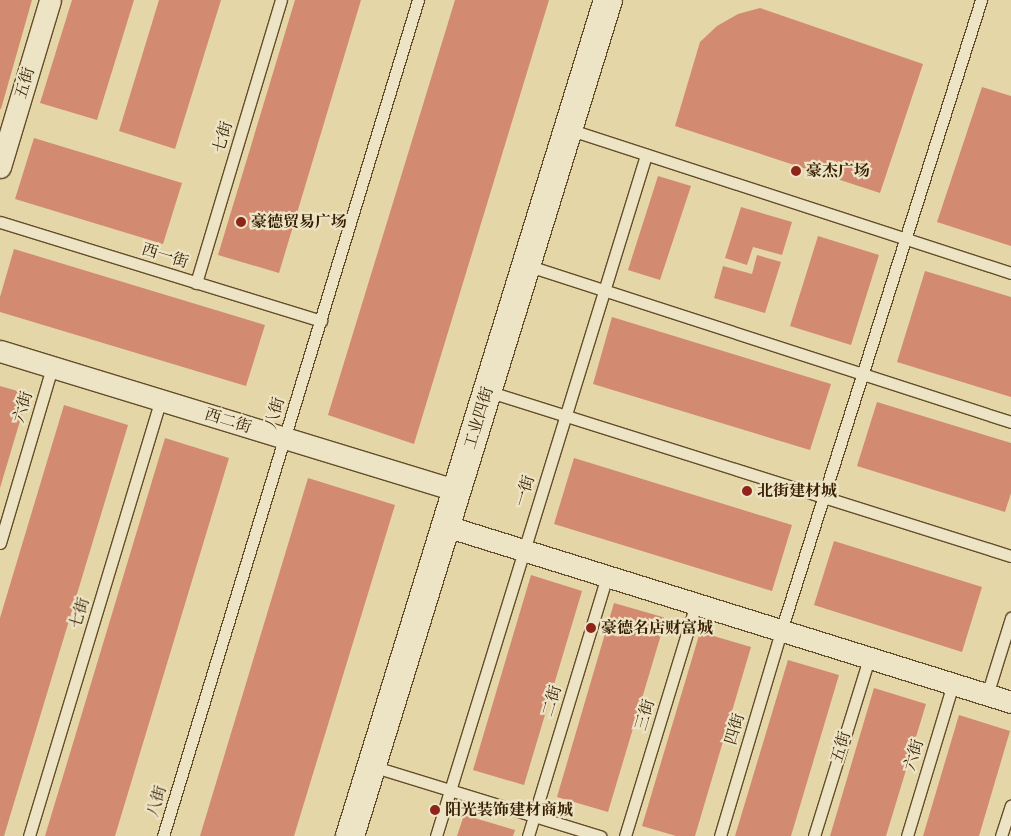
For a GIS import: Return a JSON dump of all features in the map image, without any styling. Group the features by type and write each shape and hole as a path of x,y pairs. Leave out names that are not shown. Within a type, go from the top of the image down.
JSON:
{"street":[{"name":"五街","path":"0,167 50,0"},
{"name":"工业四街","path":"350,836 608,0"},
{"name":"西二街","path":"0,351 457,491"},
{"path":"446,526 1011,702"}],"lane":[{"name":"七街","path":"196,282 281,0"},
{"name":"八街","path":"163,836 418,0"},
{"name":"四街","path":"720,836 782,630 981,0"},
{"path":"568,130 1011,272"},
{"name":"一街","path":"436,836 646,155"},
{"name":"西一街","path":"0,222 320,321"},
{"path":"526,265 1011,422"},
{"name":"六街","path":"0,543 52,367"},
{"path":"487,391 1011,556"},
{"name":"七街","path":"29,836 161,400"},
{"name":"二街","path":"528,836 607,576"},
{"name":"三街","path":"625,836 696,604"},
{"path":"987,695 1011,618"},
{"name":"五街","path":"814,836 868,658"},
{"name":"六街","path":"907,836 953,684"},
{"path":"372,766 600,836"},
{"path":"1001,836 1011,806"}],"building":[{"path":"0,0 32,0 1,109 0,109"},
{"path":"72,0 134,0 97,120 40,103"},
{"path":"159,0 221,0 175,149 119,131"},
{"path":"295,0 361,0 279,273 218,255"},
{"path":"455,0 549,0 414,444 328,415"},
{"path":"760,8 923,64 880,193 675,126 700,42 717,26 738,14"},
{"path":"982,87 1011,96 1011,246 937,222"},
{"path":"34,138 182,183 163,244 15,199"},
{"path":"658,176 691,186 660,280 628,270"},
{"path":"741,207 792,222 782,255 753,247 747,265 725,258"},
{"path":"818,236 879,255 851,345 790,326"},
{"path":"14,249 265,325 246,386 0,312 0,297"},
{"path":"757,255 781,262 765,313 714,298 723,266 752,274"},
{"path":"925,271 1011,297 1011,397 897,362"},
{"path":"612,317 831,384 810,450 593,384"},
{"path":"0,386 28,394 0,488"},
{"path":"877,402 1011,443 1011,493 1005,512 857,466"},
{"path":"64,405 128,425 4,836 0,836 0,618"},
{"path":"165,438 229,458 115,836 45,836"},
{"path":"574,458 792,525 772,591 554,524"},
{"path":"308,478 395,505 294,836 200,836"},
{"path":"834,541 982,587 962,652 814,605"},
{"path":"531,575 582,591 524,785 473,770"},
{"path":"614,603 666,618 608,812 557,797"},
{"path":"700,632 751,647 695,836 676,836 642,826"},
{"path":"788,660 839,675 791,836 735,836"},
{"path":"874,688 926,704 886,836 830,836"},
{"path":"959,715 1010,731 979,836 923,836"},
{"path":"464,815 515,830 513,836 457,836"}],"place":[{"name":"豪杰广场","path":"796,171"},
{"name":"豪德贸易广场","path":"241,222"},
{"name":"北街建材城","path":"747,491"},
{"name":"豪德名店财富城","path":"591,628"},
{"name":"阳光装饰建材商城","path":"435,810"}]}
